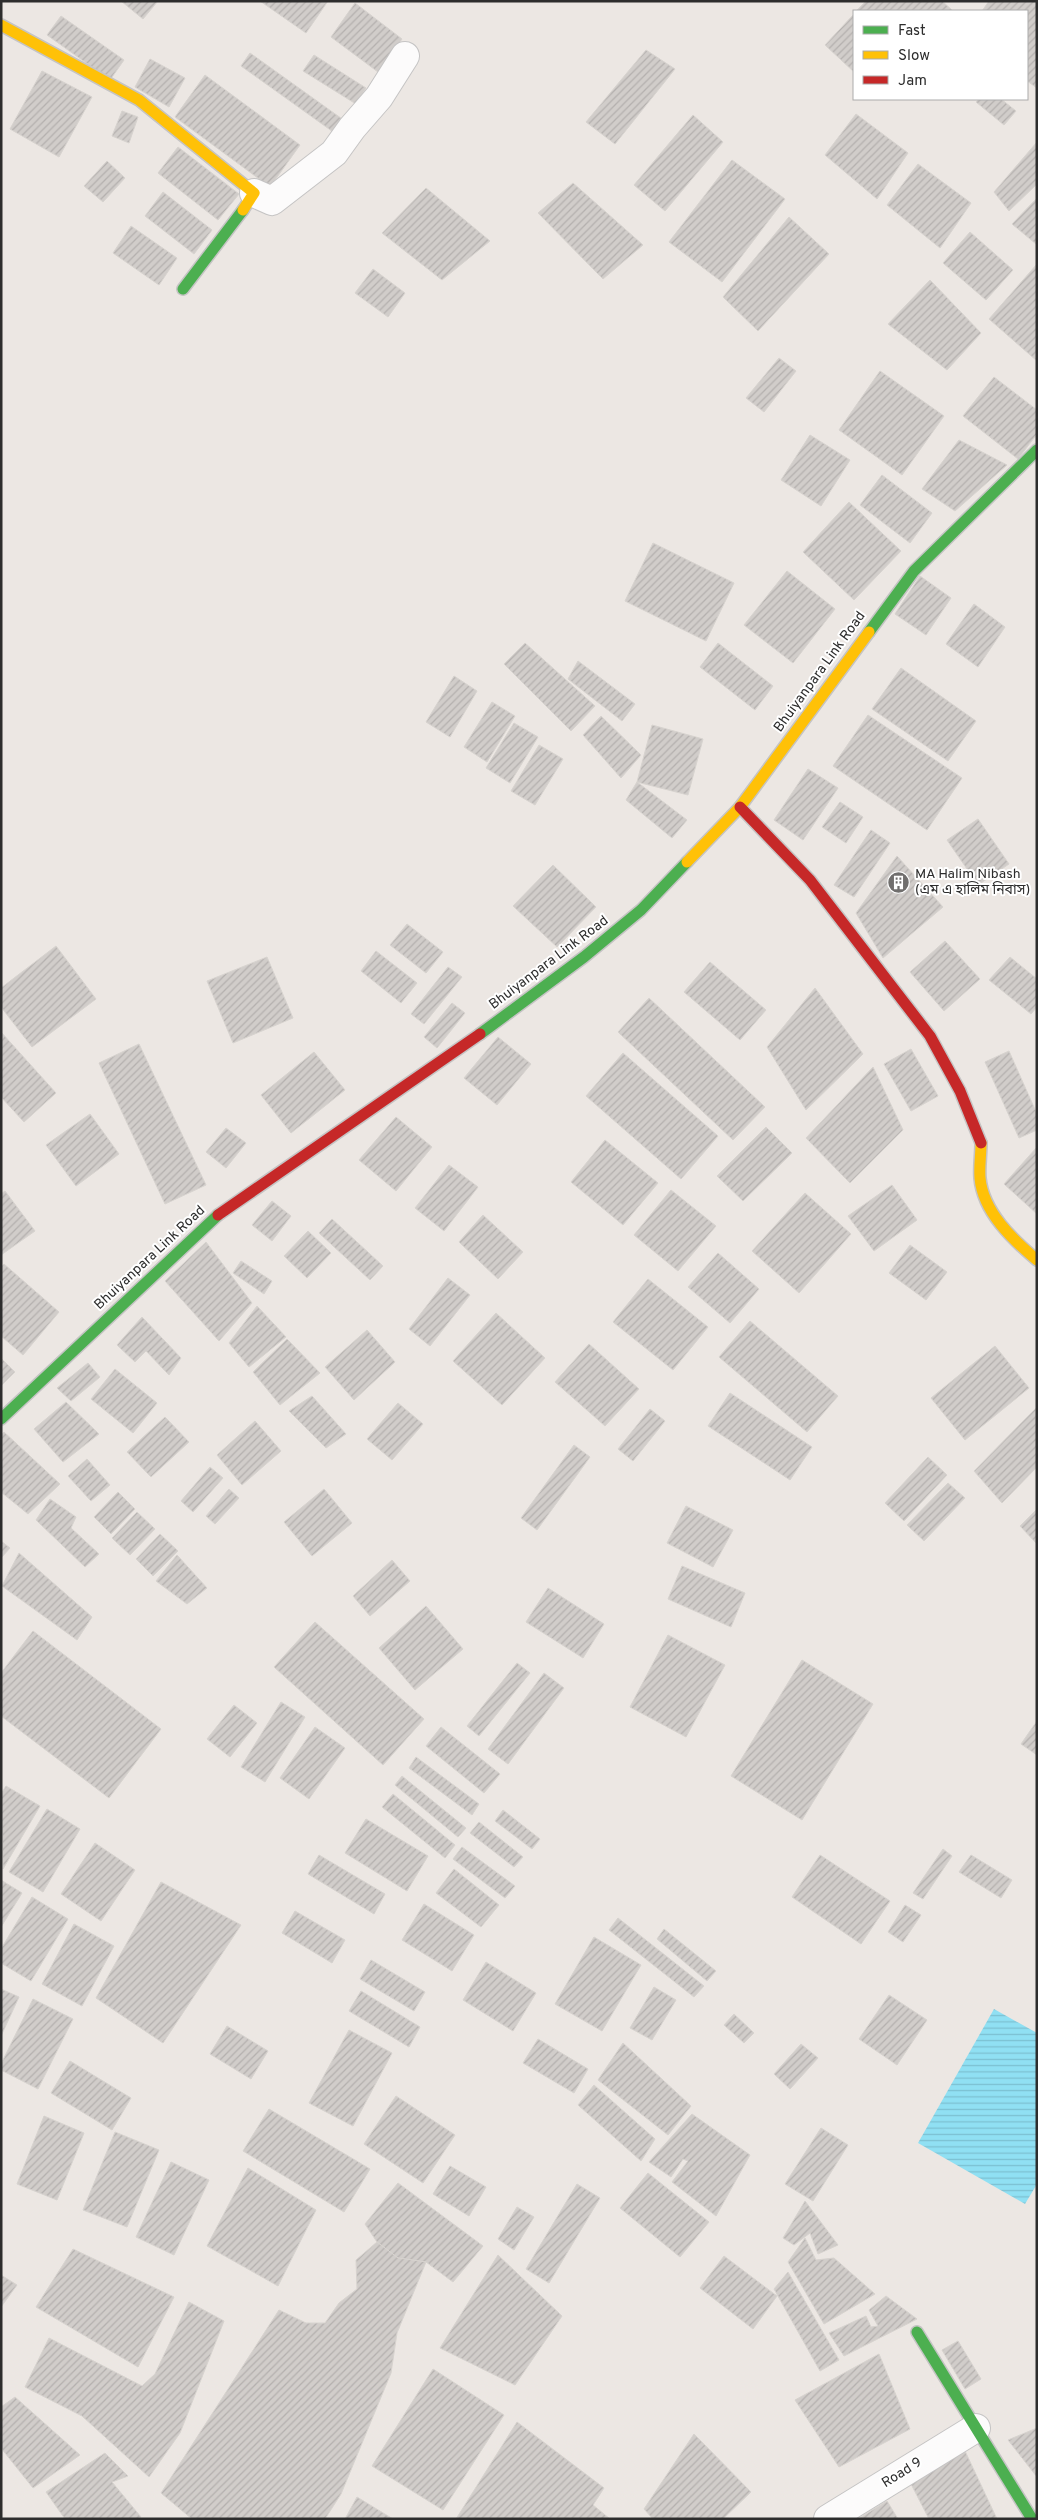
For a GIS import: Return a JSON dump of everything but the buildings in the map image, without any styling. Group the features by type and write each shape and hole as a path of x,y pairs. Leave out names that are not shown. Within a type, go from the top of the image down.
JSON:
{"street":[{"path":"1,25 139,100 254,193 272,201 334,153 352,128 379,97 405,56"},
{"path":"182,288 249,203 254,193"},
{"name":"Bhuiyanpara Link Road","path":"1,1419 208,1222 483,1032 584,957 641,910 740,807 914,571 1037,450"},
{"path":"740,807 810,880 930,1036 960,1091 981,1143 980,1180 990,1208 1014,1241 1037,1260"},
{"path":"917,2332 1032,2519"},
{"name":"Road 9","path":"828,2519 976,2428"}],"water":[{"path":"994,2009 1037,2033 1037,2184 1025,2204 918,2143"}],"traffic: fast":[{"path":"183,289 243,210"},
{"path":"869,632 914,571 1037,450"},
{"path":"480,1034 584,957 641,910 687,862"},
{"path":"1,1419 218,1215"},
{"path":"917,2332 1032,2519"}],"traffic: slow":[{"path":"1,25 139,100 254,193 243,210"},
{"path":"687,862 740,807 869,632"},
{"path":"981,1143 980,1178 987,1202 993,1214 1009,1234 1037,1260"}],"traffic: jam":[{"path":"740,807 810,880 930,1036 960,1091 981,1143"},
{"path":"218,1215 480,1034"}],"place":[{"name":"MA Halim Nibash (এম এ হালিম নিবাস)","path":"899,882"}]}
